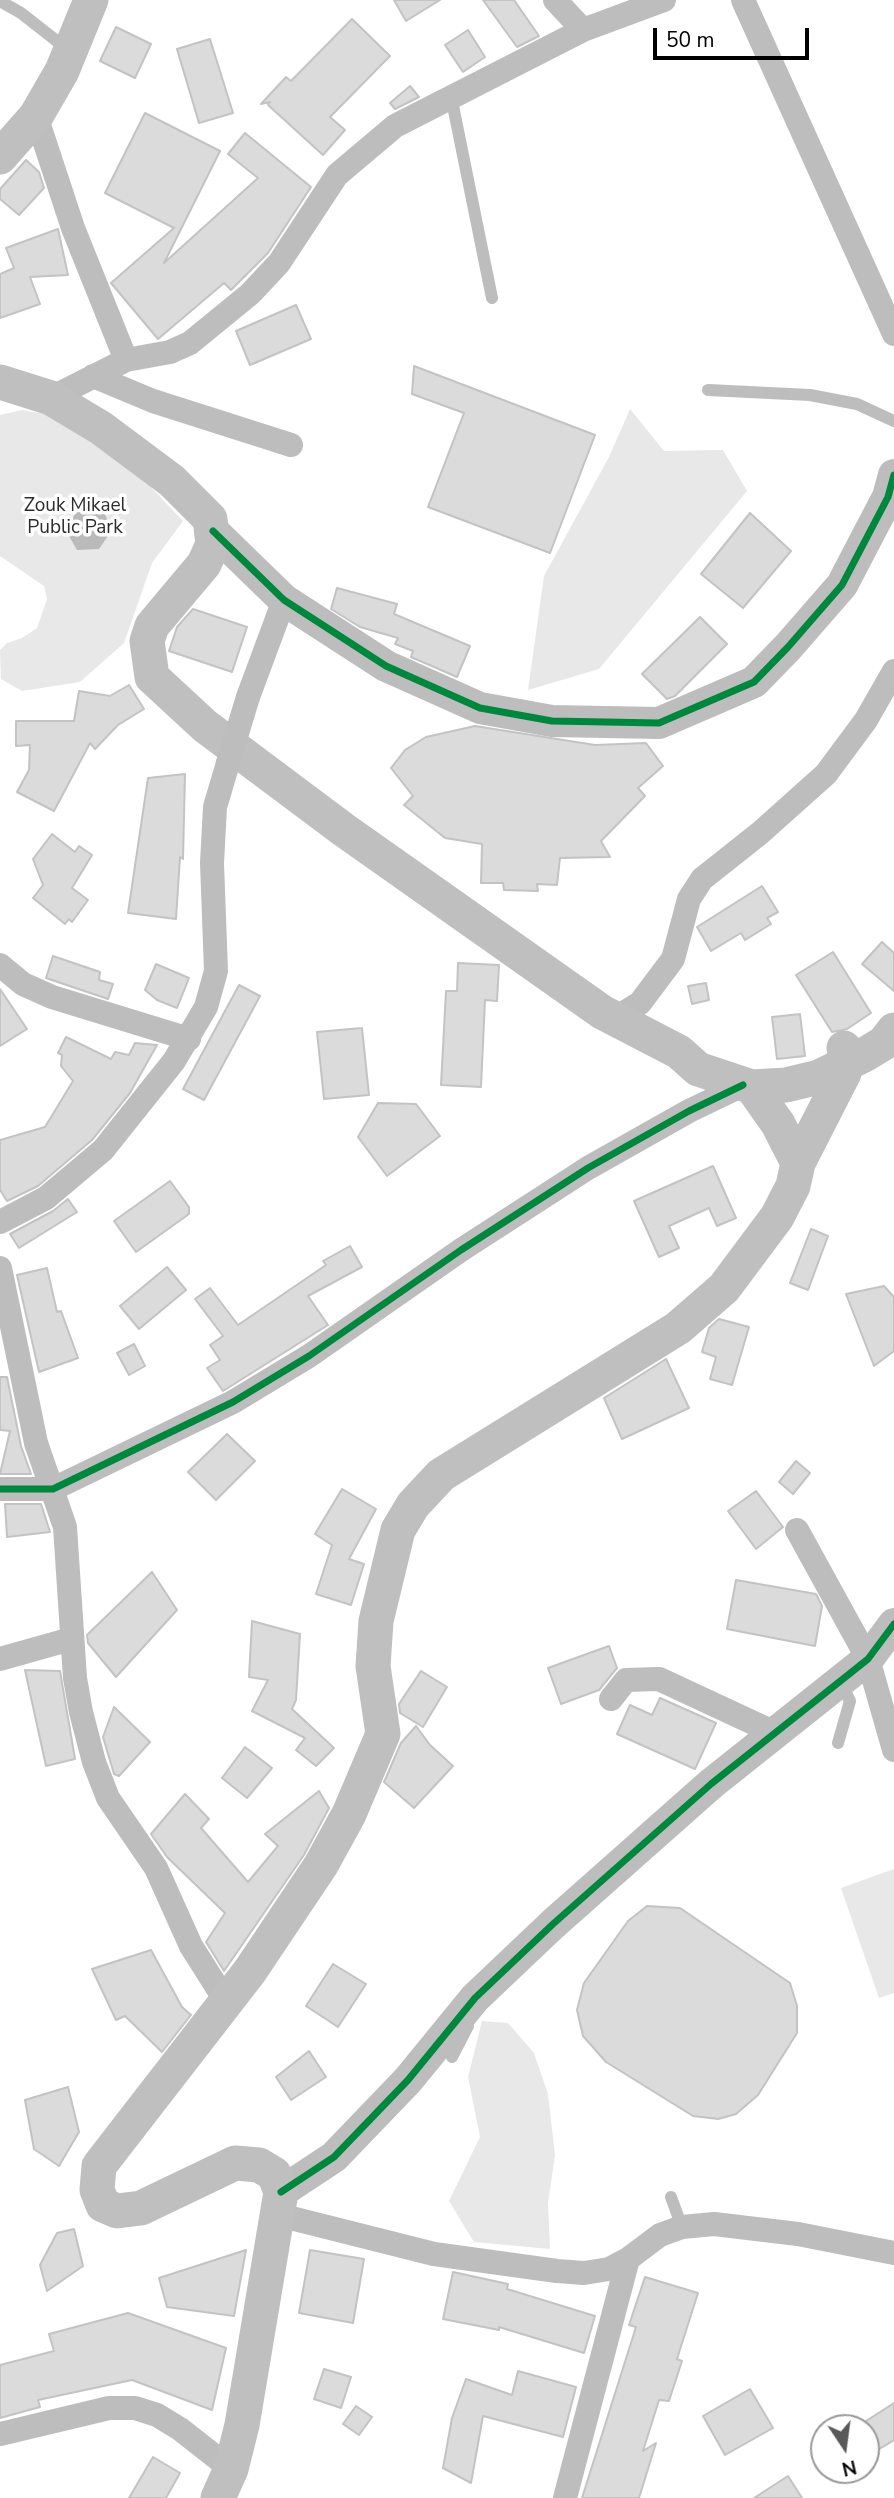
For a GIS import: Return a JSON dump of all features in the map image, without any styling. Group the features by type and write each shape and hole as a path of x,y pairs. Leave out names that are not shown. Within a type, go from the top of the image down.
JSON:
{"main road":[{"path":"0,157 36,116 70,51 91,0"},
{"path":"0,382 51,398 101,428 172,481 199,506 214,531 213,544 204,564 152,626 147,641 152,677 205,726 290,790 614,1019 747,1086 778,1124 795,1174 777,1217 751,1255 704,1308 441,1475 413,1505 398,1531 376,1621 373,1666 383,1734 378,1749 321,1865 228,2003 99,2166 97,2190 103,2205 117,2211 141,2208 235,2163 258,2165 274,2174 280,2203 242,2425 225,2484"},
{"path":"747,1086 786,1085 819,1077 894,1022"},
{"path":"693,1059 749,1069 784,1068 814,1062 862,1046"},
{"path":"795,1174 808,1171 852,1091 862,1046"}],"street":[{"path":"555,0 583,30"},
{"path":"51,398 126,359 170,352 190,343 250,294 279,263 337,175 394,127 583,30 664,0"},
{"path":"743,0 894,334"},
{"path":"36,116 73,228 126,359"},
{"path":"93,376 153,401 291,444"},
{"path":"214,531 284,600 386,666 480,708 552,721 659,723 754,682 842,585 892,494"},
{"path":"0,1222 46,1198 94,1158 189,1039 206,1007 216,971 212,863 215,807 248,697 284,600"},
{"path":"614,1019 640,1003 673,959 689,899 702,879 760,833 826,774 866,720 894,671"},
{"path":"0,965 23,984 52,997 189,1039"},
{"path":"689,1111 693,1059"},
{"path":"0,1489 53,1489 233,1402 309,1356 577,1176 689,1111 747,1086"},
{"path":"0,1268 36,1443 65,1527 71,1639 80,1712 101,1783 156,1868 191,1945 228,2003"},
{"path":"797,1530 868,1659 894,1750"},
{"path":"280,2203 334,2157 408,2080 465,2011 528,1947 775,1733 868,1659 894,1625"},
{"path":"0,1658 71,1639"},
{"path":"611,1699 626,1681 659,1679 775,1733"},
{"path":"280,2203 434,2254 557,2271 584,2273 609,2269 628,2259 660,2235 682,2227 714,2224 798,2234 894,2253"},
{"path":"565,2498 628,2259"},
{"path":"0,2434 109,2408 135,2408 157,2414 180,2429 225,2484"}],"lane":[{"path":"0,1 21,13 70,51"},
{"path":"451,96 492,298"},
{"path":"708,390 810,395 857,404 894,421"},
{"path":"838,1743 850,1701 841,1682"},
{"path":"452,2057 468,2027 465,2011"},
{"path":"671,2197 682,2227"}],"green space":[{"path":"630,409 664,451 723,450 747,491 599,669 528,690 544,576 609,457"},
{"name":"Zouk Mikael Public Park","path":"22,410 45,414 127,462 183,521 152,563 124,643 80,682 22,691 1,679 0,650 7,643 22,638 37,628 47,599 44,586 0,556 0,415"},
{"path":"894,1869 894,1993 879,1998 841,1888"},
{"path":"482,2021 508,2023 534,2053 548,2094 555,2155 548,2203 550,2249 474,2242 449,2201 480,2137 468,2077"}],"shaded area":[{"path":"80,507 103,510 112,530 99,549 77,550 65,529"}],"building":[{"path":"394,0 440,0 406,21"},
{"path":"483,0 514,0 539,36 517,47"},
{"path":"352,19 390,56 330,117 345,130 323,155 268,105 270,102 261,104 286,77 291,81"},
{"path":"116,27 151,44 135,78 100,61"},
{"path":"468,30 485,57 463,72 445,45"},
{"path":"210,39 233,113 199,123 177,49"},
{"path":"410,86 419,97 395,109 390,103"},
{"path":"145,113 220,151 164,263 258,178 228,154 245,133 311,187 268,253 231,290 224,283 158,339 111,283 174,228 105,193"},
{"path":"26,160 39,172 44,188 19,215 0,199 0,189"},
{"path":"58,229 68,275 30,277 40,304 0,318 0,274 14,268 6,248"},
{"path":"296,305 311,339 250,365 236,331"},
{"path":"414,366 595,435 550,553 428,507 464,413 412,394"},
{"path":"750,513 791,551 743,608 701,574"},
{"path":"337,588 397,604 394,614 470,646 457,677 411,657 413,651 395,644 398,638 360,627 331,609"},
{"path":"193,609 247,627 232,672 169,651 177,627"},
{"path":"700,617 727,644 675,696 667,699 642,674"},
{"path":"129,685 144,709 118,725 95,749 90,743 54,811 17,792 29,770 30,745 16,746 16,721 74,721 79,691 110,696"},
{"path":"475,726 595,745 646,743 663,766 638,788 645,796 601,841 610,857 560,858 557,885 537,884 538,891 504,890 503,883 481,883 482,844 445,838 404,805 413,796 391,768 405,750 426,737"},
{"path":"185,774 183,859 180,857 176,919 128,913 148,778"},
{"path":"52,834 75,852 79,846 92,855 72,888 88,900 72,922 69,919 65,924 33,898 43,885 33,859"},
{"path":"762,886 778,912 767,918 771,924 745,940 741,933 711,951 697,927"},
{"path":"882,942 894,953 894,991 862,964"},
{"path":"833,952 871,1013 847,1029 832,1032 796,975"},
{"path":"53,956 100,972 99,980 113,984 108,999 46,978"},
{"path":"458,963 499,965 497,1001 485,1000 481,1087 441,1085 446,991 457,991"},
{"path":"156,964 189,978 177,1008 157,1000 145,990"},
{"path":"706,983 709,1000 692,1004 688,986"},
{"path":"239,985 260,996 204,1100 183,1089"},
{"path":"0,989 27,1029 0,1046"},
{"path":"800,1014 805,1056 777,1059 772,1017"},
{"path":"362,1028 369,1095 324,1099 317,1032"},
{"path":"66,1037 111,1059 115,1052 129,1055 135,1043 157,1045 130,1093 92,1140 38,1186 7,1201 0,1190 0,1140 45,1127 73,1081 61,1066 62,1055 58,1053"},
{"path":"378,1103 416,1104 440,1136 387,1176 358,1137"},
{"path":"713,1166 736,1218 717,1226 709,1208 669,1226 679,1248 659,1257 634,1201"},
{"path":"170,1181 189,1207 189,1214 136,1252 114,1221"},
{"path":"68,1199 77,1212 19,1248 10,1234 53,1211"},
{"path":"811,1229 828,1236 808,1290 790,1283"},
{"path":"350,1246 362,1267 308,1296 328,1325 223,1391 207,1368 220,1360 210,1345 223,1336 195,1299 210,1288 238,1325 326,1265 323,1261"},
{"path":"167,1267 186,1290 139,1329 120,1306"},
{"path":"47,1268 57,1312 61,1311 78,1358 39,1372 17,1275"},
{"path":"884,1286 894,1297 894,1351 874,1366 846,1294"},
{"path":"719,1319 749,1327 732,1385 710,1379 716,1357 702,1352 709,1328"},
{"path":"134,1344 145,1366 129,1375 117,1353"},
{"path":"666,1359 689,1408 622,1439 604,1398"},
{"path":"0,1377 7,1377 21,1446 31,1474 0,1474 10,1431 0,1430"},
{"path":"227,1434 255,1461 216,1500 188,1472"},
{"path":"796,1461 810,1473 793,1494 779,1482"},
{"path":"342,1489 376,1509 349,1559 364,1564 351,1605 316,1594 332,1545 315,1534"},
{"path":"756,1491 783,1527 756,1549 728,1511"},
{"path":"5,1504 41,1504 50,1532 7,1537"},
{"path":"152,1572 177,1610 116,1677 88,1643 87,1635"},
{"path":"736,1580 816,1594 822,1606 815,1646 727,1629"},
{"path":"252,1621 300,1634 296,1700 292,1709 334,1748 316,1766 296,1750 305,1738 252,1711 268,1680 249,1677"},
{"path":"609,1646 617,1668 599,1690 561,1704 548,1668"},
{"path":"25,1670 60,1671 75,1759 46,1766"},
{"path":"421,1671 447,1687 423,1727 400,1713 399,1704"},
{"path":"660,1698 716,1723 695,1769 617,1734 630,1705 652,1715"},
{"path":"114,1707 150,1742 119,1776 114,1774 103,1737"},
{"path":"416,1726 430,1745 453,1766 414,1808 384,1782 401,1743"},
{"path":"245,1747 272,1768 247,1798 222,1778"},
{"path":"319,1791 329,1808 304,1855 224,1971 206,1942 225,1913 167,1857 151,1834 185,1794 209,1819 201,1828 248,1882 278,1846 265,1834"},
{"path":"647,1906 680,1908 790,1983 797,2006 797,2033 758,2095 736,2114 718,2119 693,2116 606,2062 583,2036 577,2010 584,1983 628,1921"},
{"path":"151,1950 182,2007 191,2015 162,2052 125,2016 116,2020 92,1969"},
{"path":"333,1964 366,1984 338,2027 306,2006"},
{"path":"309,2051 326,2077 291,2100 276,2077"},
{"path":"68,2087 79,2132 59,2166 34,2149 25,2100"},
{"path":"74,2229 83,2266 47,2291 40,2265 57,2233"},
{"path":"246,2250 234,2316 167,2307 159,2278"},
{"path":"310,2250 364,2259 353,2323 299,2313"},
{"path":"453,2272 508,2284 507,2289 595,2316 584,2353 499,2327 499,2330 443,2319"},
{"path":"645,2277 698,2293 677,2359 682,2361 669,2401 659,2400 643,2451 656,2443 639,2498 582,2498 636,2327 629,2325"},
{"path":"128,2313 226,2348 212,2410 132,2380 38,2400 40,2407 0,2418 0,2365 54,2351 49,2334"},
{"path":"324,2369 351,2377 341,2408 314,2399"},
{"path":"518,2371 576,2387 563,2437 483,2416 471,2483 443,2468 452,2418 466,2379 512,2395"},
{"path":"750,2389 773,2428 725,2455 703,2416"},
{"path":"894,2403 894,2440 880,2448 880,2414 877,2414"},
{"path":"356,2406 372,2417 359,2435 343,2424"},
{"path":"153,2457 180,2473 166,2498 129,2498"},
{"path":"788,2476 802,2498 754,2498"}],"cycle path":[{"path":"213,531 284,600 386,666 480,708 552,721 659,723 754,682 788,647 842,585 888,497 894,475"},
{"path":"0,1489 53,1489 233,1402 309,1356 461,1250 588,1168 689,1111 743,1085"},
{"path":"281,2192 334,2157 408,2080 475,1998 553,1924 711,1784 868,1659 894,1624"}]}
